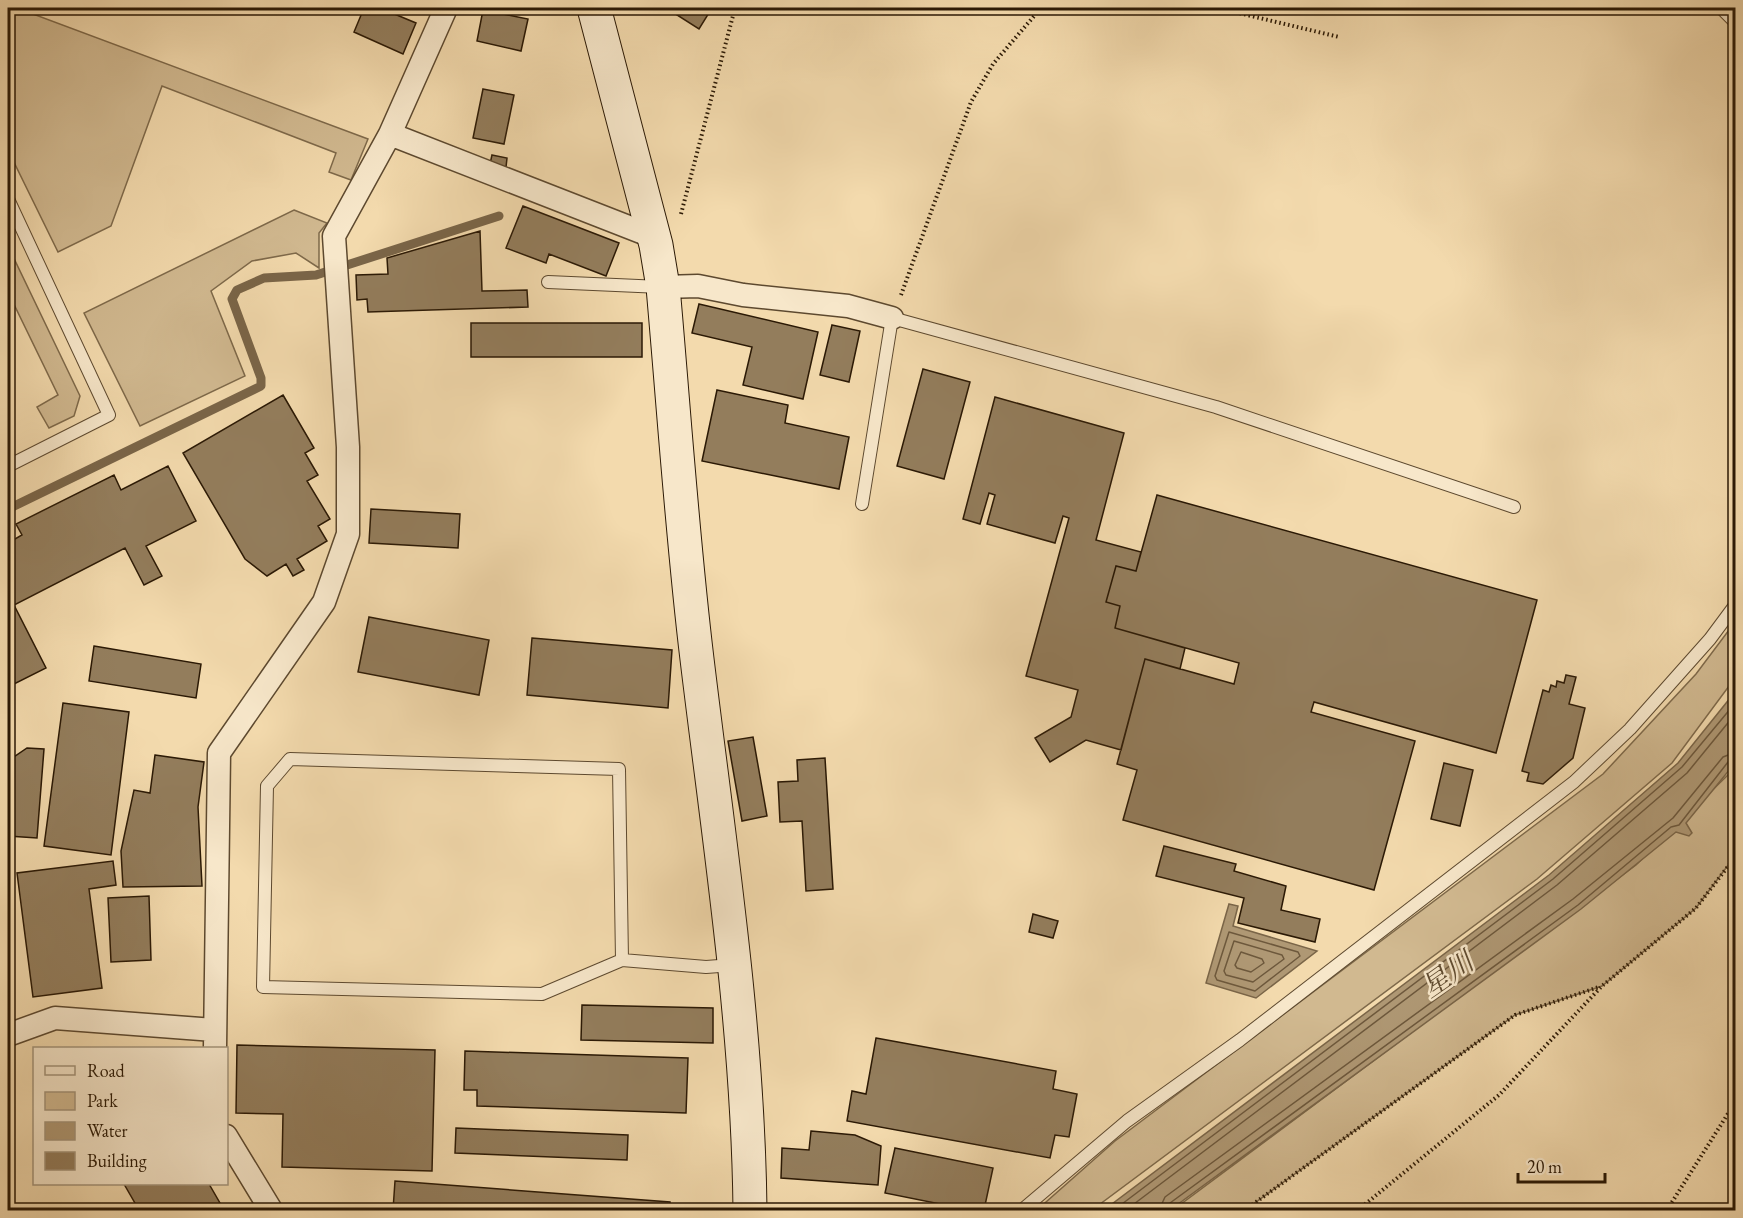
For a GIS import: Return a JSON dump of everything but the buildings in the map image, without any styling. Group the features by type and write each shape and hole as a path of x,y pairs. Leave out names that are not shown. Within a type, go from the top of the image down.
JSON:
{"street":[{"path":"8,1035 55,1018 215,1039 219,753 324,602 348,534 348,447 334,236 390,134 446,8"},
{"path":"594,8 655,241 663,287 696,654 734,964 749,1130 750,1210"},
{"path":"390,134 655,241"},
{"path":"663,287 698,286 743,295 848,306 892,318"},
{"path":"228,1139 271,1210"}],"lane":[{"path":"1721,8 1736,23"},
{"path":"8,199 110,415 8,466"},
{"path":"548,282 663,287"},
{"path":"862,504 892,318 1216,407 1514,507"},
{"path":"1022,1210 1127,1121 1240,1040 1574,782 1630,729 1710,639 1736,604"},
{"path":"622,960 620,769 290,759 267,786 263,987 542,994 622,960 706,967 734,964"}],"path":[{"path":"655,241 681,213 735,8"},
{"path":"892,318 971,102 993,64 1041,8"},
{"path":"1218,8 1339,36"},
{"path":"1358,1210 1499,1095 1602,986 1696,908 1736,856"},
{"path":"1245,1210 1515,1015 1602,986"},
{"path":"1667,1210 1736,1101"}],"green space":[{"path":"8,8 17,8 368,139 351,180 329,172 336,153 162,86 111,226 58,252 8,150"},
{"path":"294,210 327,223 319,233 319,268 296,253 252,261 211,291 245,376 140,426 84,313"},
{"path":"8,246 80,396 74,416 49,428 37,407 58,395 8,292"},
{"path":"1735,622 1735,678 1672,763 1537,879 1092,1210 1037,1210 1115,1141 1603,774 1696,674"},
{"path":"1735,768 1735,856 1696,908 1602,986 1515,1015 1245,1210 1173,1210 1636,865"}],"water":[{"name":"星川","path":"1735,692 1735,763 1686,823 1692,833 1689,836 1676,832 1581,909 1170,1210 1104,1210 1549,875 1678,763"},
{"path":"1229,904 1238,906 1233,926 1317,951 1256,998 1206,983"}],"waterway":[{"path":"8,509 261,386 261,378 232,299 237,290 264,278 316,275 499,216"}]}
